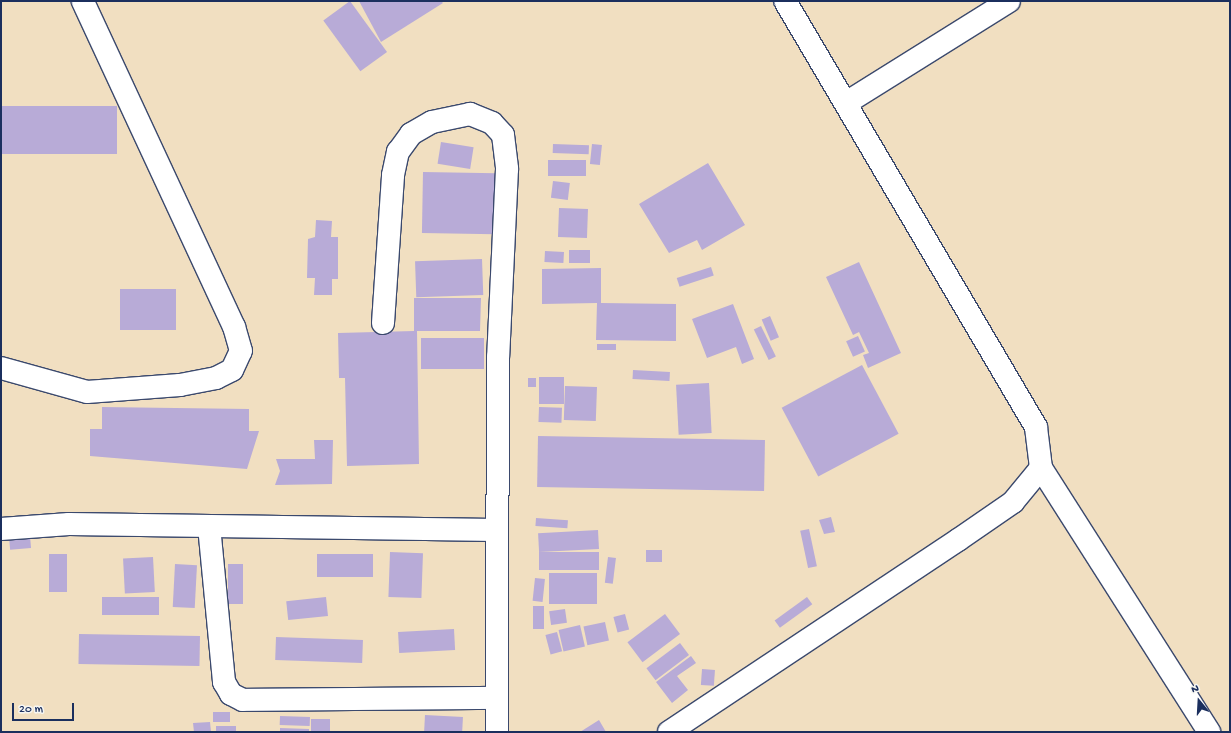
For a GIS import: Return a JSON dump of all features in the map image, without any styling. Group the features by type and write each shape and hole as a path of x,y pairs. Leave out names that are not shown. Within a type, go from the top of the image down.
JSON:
{"street":[{"path":"1,368 95,391 180,385 216,378 232,370 241,351 234,327 83,1"},
{"path":"785,1 846,102 1036,427 1040,468 1209,732"},
{"path":"846,102 1009,1"},
{"path":"383,323 393,175 398,152 411,134 432,122 470,114 492,122 503,135 507,169 496,530 497,732"},
{"path":"669,732 1013,502 1040,468"},
{"path":"1,529 70,524 496,530"},
{"path":"209,526 224,682 231,694 244,700 497,698"}],"building":[{"path":"350,1 387,52 360,71 323,20"},
{"path":"359,1 441,1 443,3 381,42"},
{"path":"1,106 117,106 117,154 1,154"},
{"path":"441,142 474,147 470,169 438,164"},
{"path":"553,144 589,145 589,154 553,153"},
{"path":"592,144 602,145 600,165 590,164"},
{"path":"548,160 586,160 586,176 548,176"},
{"path":"708,163 745,225 702,250 697,240 669,253 639,204"},
{"path":"423,172 496,173 495,234 422,233"},
{"path":"553,181 570,183 568,200 551,198"},
{"path":"559,208 588,209 587,238 558,237"},
{"path":"316,220 332,221 331,237 338,237 338,279 332,279 332,295 314,295 315,278 307,278 308,239 315,237"},
{"path":"569,250 590,250 590,263 569,263"},
{"path":"545,251 564,252 563,263 544,262"},
{"path":"482,259 483,295 416,297 415,261"},
{"path":"859,262 901,353 868,368 863,355 869,353 859,332 853,335 826,277"},
{"path":"711,267 714,276 680,287 677,278"},
{"path":"601,268 601,303 676,304 676,341 596,340 597,303 542,304 542,269"},
{"path":"120,289 176,289 176,330 120,330"},
{"path":"414,298 481,298 480,331 417,331 419,464 347,466 345,378 339,378 338,333 414,331"},
{"path":"733,304 754,359 742,364 736,347 707,358 692,319"},
{"path":"770,316 779,337 771,341 762,320"},
{"path":"761,326 776,357 769,360 754,330"},
{"path":"858,336 865,352 853,357 846,341"},
{"path":"421,338 484,338 484,369 421,369"},
{"path":"597,344 616,344 616,350 597,350"},
{"path":"862,365 899,434 818,477 782,408"},
{"path":"633,370 670,372 669,381 633,379"},
{"path":"539,377 564,377 564,404 539,404"},
{"path":"528,378 536,378 536,387 528,387"},
{"path":"709,383 712,433 679,435 676,385"},
{"path":"565,386 597,387 596,421 564,420"},
{"path":"102,407 249,409 249,431 259,431 247,469 90,456 90,429 102,429"},
{"path":"539,407 562,408 561,423 538,422"},
{"path":"538,436 765,440 764,491 537,487"},
{"path":"314,440 333,440 332,484 275,485 280,471 276,459 315,459"},
{"path":"831,517 835,532 824,534 819,520"},
{"path":"536,518 568,520 567,528 535,526"},
{"path":"809,529 817,566 808,568 800,531"},
{"path":"598,530 599,549 539,552 538,533"},
{"path":"30,536 31,548 10,550 9,538"},
{"path":"646,550 662,550 662,562 646,562"},
{"path":"390,552 423,553 421,598 388,597"},
{"path":"539,552 599,552 599,570 539,570"},
{"path":"49,554 67,554 67,592 49,592"},
{"path":"317,554 373,554 373,577 317,577"},
{"path":"153,557 155,592 125,594 123,559"},
{"path":"608,557 616,558 613,584 605,583"},
{"path":"175,564 197,565 195,608 173,607"},
{"path":"228,564 243,564 243,604 228,604"},
{"path":"549,573 597,573 597,604 549,604"},
{"path":"535,578 545,579 543,602 533,601"},
{"path":"102,597 159,597 159,615 102,615"},
{"path":"326,597 328,616 288,620 286,601"},
{"path":"807,597 812,604 780,628 775,621"},
{"path":"533,606 544,606 544,629 533,629"},
{"path":"565,609 567,623 551,625 549,611"},
{"path":"625,614 629,629 618,633 613,617"},
{"path":"665,614 680,634 643,662 627,642"},
{"path":"605,622 609,641 587,645 583,627"},
{"path":"580,625 585,646 564,651 559,630"},
{"path":"454,629 455,650 399,653 398,632"},
{"path":"557,632 562,651 551,654 545,635"},
{"path":"79,634 200,636 199,666 78,664"},
{"path":"276,637 363,640 362,663 275,660"},
{"path":"680,643 689,655 655,680 646,668"},
{"path":"691,656 696,663 677,676 688,690 672,703 656,682"},
{"path":"702,669 715,670 714,686 701,685"},
{"path":"213,712 230,712 230,722 213,722"},
{"path":"425,715 463,717 462,732 424,732"},
{"path":"280,716 310,717 310,726 280,725"},
{"path":"311,719 330,719 330,732 311,732"},
{"path":"599,720 606,732 580,732"},
{"path":"210,722 211,732 194,732 193,723"},
{"path":"216,726 236,726 236,732 216,732"},
{"path":"280,728 309,729 309,732 280,732"}]}
